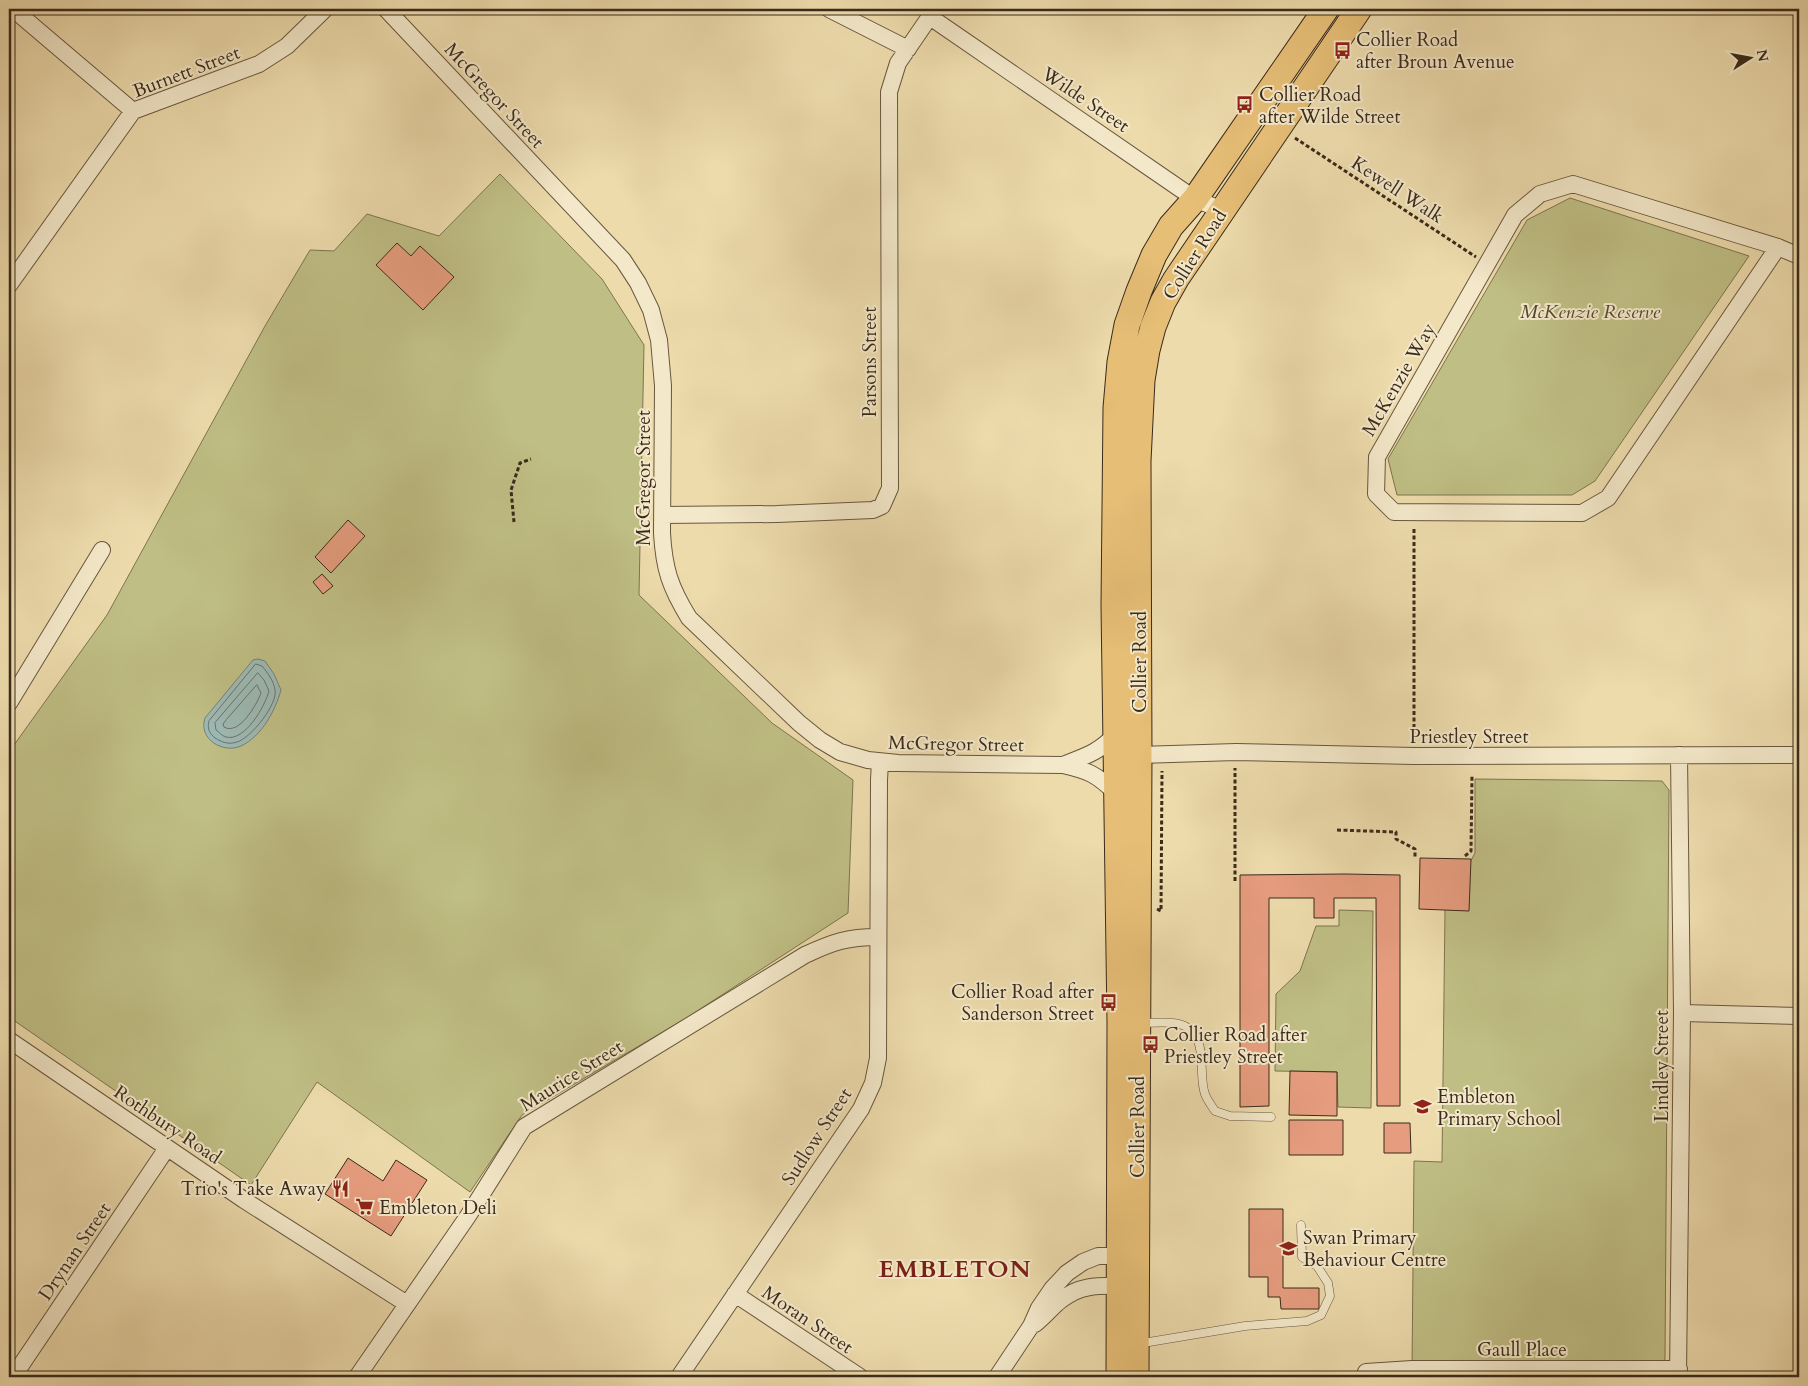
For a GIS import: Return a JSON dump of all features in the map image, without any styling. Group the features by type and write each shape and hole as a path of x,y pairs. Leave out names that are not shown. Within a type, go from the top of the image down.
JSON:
{"main road":[{"name":"Collier Road","path":"1128,1023 1116,793 1115,735 1114,468 1120,362 1128,325 1139,291 1154,255 1171,226 1195,198 1326,9"},
{"name":"Collier Road","path":"1119,1377 1128,1286 1128,1023 1139,755 1138,461 1142,380 1147,350 1153,327 1176,278 1358,9"},
{"name":"Collier Road","path":"1128,1286 1137,1342 1136,1377"}],"street":[{"path":"13,9 133,111"},
{"name":"Burnett Street","path":"9,285 133,111 259,64 287,46 325,9"},
{"path":"830,9 908,49"},
{"name":"McGregor Street","path":"389,10 623,260 652,310 659,340 663,386 663,558 668,578 676,597 689,618 799,724 840,752 880,762 1063,765 1096,775 1116,793"},
{"name":"Parsons Street","path":"662,515 787,514 873,510 882,506 890,488 888,92 898,62 933,13"},
{"name":"Wilde Street","path":"933,13 1195,198 1222,210"},
{"name":"McKenzie Way","path":"1778,247 1608,498 1582,513 1394,512 1376,494 1377,457 1514,215 1540,194 1573,184 1778,247 1799,256"},
{"path":"9,703 102,550"},
{"name":"McGregor Street","path":"1063,765 1096,752 1115,735"},
{"name":"Priestley Street","path":"1139,755 1236,752 1414,756 1799,755"},
{"name":"Lindley Street","path":"1678,755 1682,1013 1678,1373"},
{"name":"Sudlow Street","path":"679,1377 861,1109 873,1083 878,1058 880,762"},
{"name":"Maurice Street","path":"357,1377 468,1216 524,1127 805,955 831,943 848,938 878,937"},
{"path":"1682,1013 1799,1016"},
{"name":"Rothbury Road","path":"9,1040 244,1200 407,1304"},
{"name":"Drynan Street","path":"13,1377 167,1148"},
{"path":"997,1377 1031,1326 1039,1308 1067,1273 1083,1262 1098,1256 1128,1256"},
{"path":"1031,1326 1048,1314 1060,1300 1077,1289 1094,1286 1128,1286"},
{"name":"Moran Street","path":"735,1294 860,1377"},
{"name":"Gaull Place","path":"1366,1372 1412,1369 1678,1373"}],"lane":[{"path":"1128,1023 1172,1023 1188,1027 1195,1036 1202,1055 1204,1093 1215,1111 1230,1116 1271,1117"},
{"path":"1137,1342 1149,1342 1245,1326 1307,1321 1322,1315 1330,1296 1328,1283 1317,1266 1302,1257 1301,1225"}],"path":[{"name":"Kewell Walk","path":"1294,138 1487,264"},
{"path":"514,522 511,490 520,463 532,458"},
{"path":"1414,512 1414,756"},
{"path":"1235,881 1236,752"},
{"path":"1465,856 1471,851 1472,776"},
{"path":"1337,830 1396,832 1396,839 1415,849 1415,857"}],"green space":[{"path":"500,174 602,279 644,345 639,595 772,723 853,780 848,913 688,1017 522,1115 470,1192 317,1082 251,1185 9,1017 9,752 107,615 265,326 310,250 334,251 367,214 439,236"},
{"name":"McKenzie Reserve","path":"1570,198 1749,256 1595,481 1572,495 1397,495 1388,459 1527,220"},
{"path":"1475,779 1662,781 1669,790 1665,1359 1660,1369 1412,1369 1414,1161 1442,1162 1445,910 1475,853"},
{"path":"1339,910 1373,911 1371,1108 1338,1107 1337,1072 1275,1071 1276,994 1300,971 1316,926 1339,926"}],"water":[{"path":"253,660 265,661 274,674 281,690 275,706 267,722 249,742 234,748 220,746 214,743 205,732 205,718"}],"building":[{"path":"397,243 411,256 420,246 454,277 423,310 376,265"},
{"path":"348,520 365,536 331,573 315,557"},
{"path":"322,574 333,586 323,594 313,582"},
{"path":"1420,858 1471,859 1469,911 1419,909"},
{"path":"1240,875 1400,875 1400,1106 1377,1106 1376,898 1334,898 1334,918 1314,918 1314,898 1269,898 1269,1106 1240,1107"},
{"path":"1290,1071 1337,1072 1337,1116 1289,1115"},
{"path":"1289,1120 1343,1120 1343,1155 1289,1155"},
{"path":"1384,1123 1410,1123 1411,1153 1384,1153"},
{"path":"348,1158 383,1181 396,1160 427,1180 391,1236 325,1194"},
{"path":"1249,1209 1283,1209 1283,1288 1319,1288 1319,1309 1281,1309 1280,1297 1268,1297 1268,1277 1249,1277"}],"place":[{"name":"Collier Road after Broun Avenue","path":"1342,50"},
{"name":"Collier Road after Wilde Street","path":"1245,105"},
{"name":"Collier Road after Sanderson Street","path":"1108,1002"},
{"name":"Collier Road after Priestley Street","path":"1150,1045"},
{"name":"Embleton Primary School","path":"1423,1107"},
{"name":"Trio's Take Away","path":"340,1188"},
{"name":"Embleton Deli","path":"365,1207"},
{"name":"Swan Primary Behaviour Centre","path":"1289,1248"}],"district":[{"name":"EMBLETON","path":"955,1269"}]}
